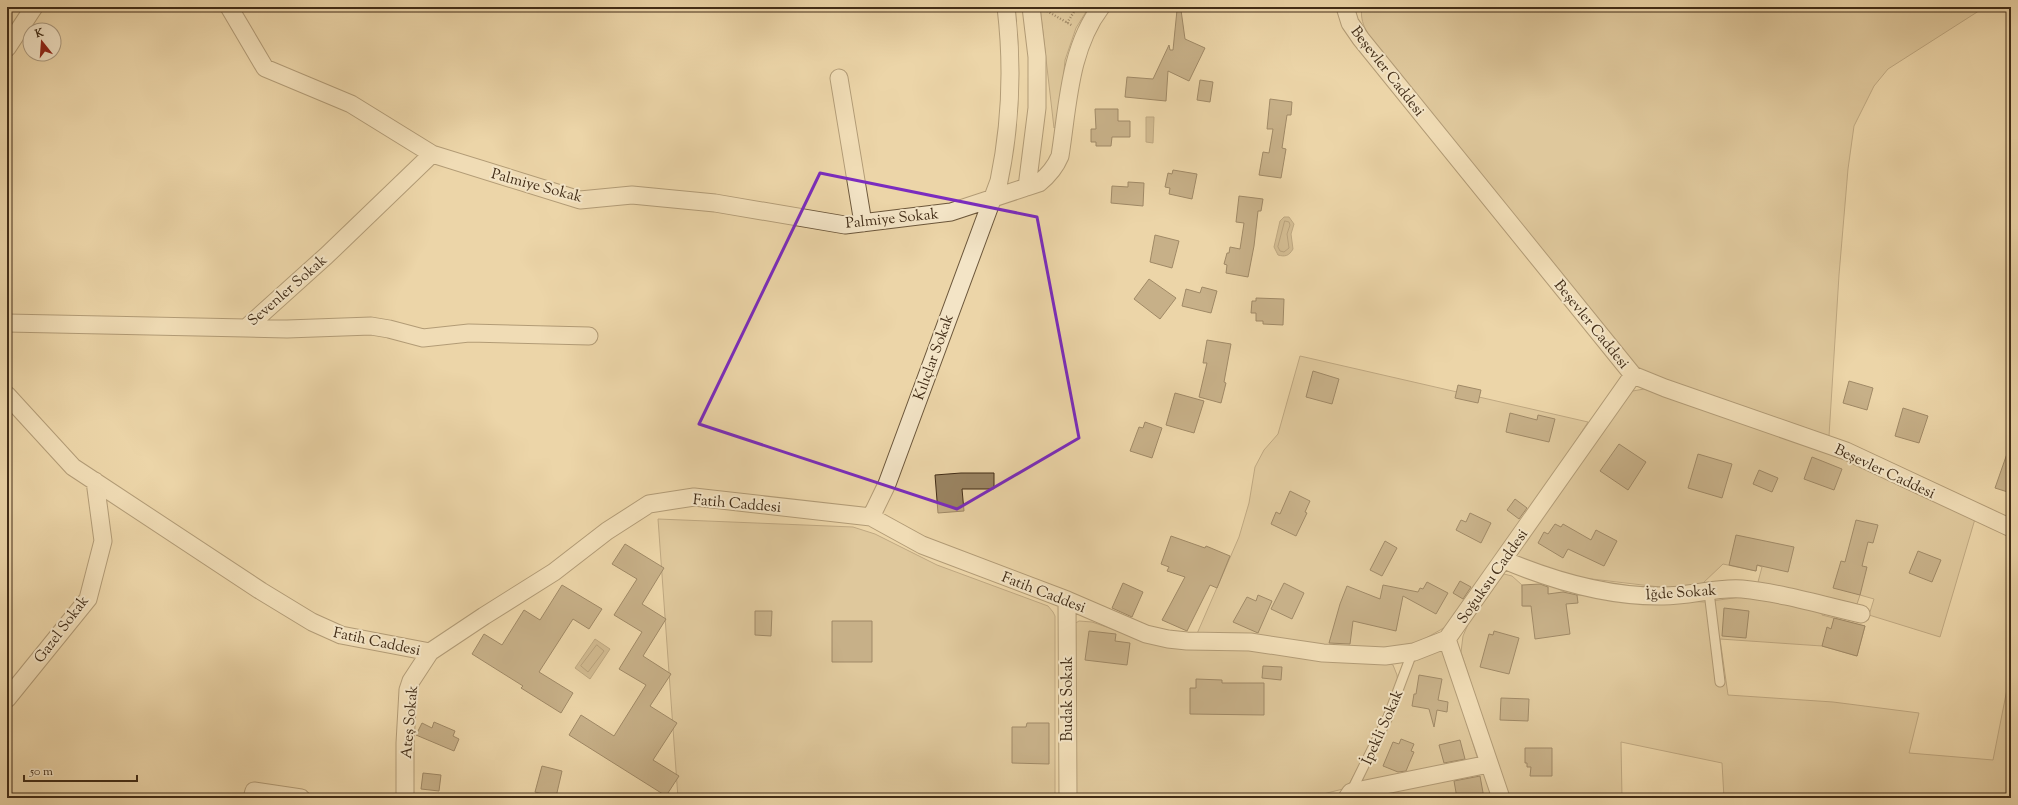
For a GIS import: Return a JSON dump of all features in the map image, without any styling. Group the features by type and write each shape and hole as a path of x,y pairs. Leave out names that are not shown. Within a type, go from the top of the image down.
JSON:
{"street":[{"path":"7,48 34,7"},
{"name":"Palmiye Sokak","path":"229,7 265,68 351,104 432,154 580,200 632,195 715,203 845,225 951,212 1039,183 1047,177 1055,168 1060,156 1072,77 1078,52 1086,33 1101,7"},
{"name":"Kılıçlar Sokak","path":"871,517 887,484 935,350 994,197 1004,155 1009,123 1010,62 1006,7"},
{"name":"Beşevler Caddesi","path":"1345,7 1350,23 1361,39 1633,375 1665,388 1846,451 2011,528"},
{"path":"1027,187 1037,108 1037,8"},
{"path":"839,78 863,223"},
{"name":"Sevenler Sokak","path":"7,323 246,328 326,256 432,154"},
{"path":"246,328 287,329 371,326 423,338 469,333 589,336"},
{"name":"Soğuksu Caddesi","path":"1501,798 1447,639 1633,375"},
{"name":"Fatih Caddesi","path":"7,395 73,467 261,591 328,630 341,635 430,652 554,572 608,530 649,504 694,497 871,517 922,545 1067,600 1146,634 1168,639 1187,641 1250,642 1323,653 1385,656 1412,653 1447,639"},
{"name":"Gazel Sokak","path":"7,699 88,599 104,541 95,481"},
{"name":"İğde Sokak","path":"1504,560 1542,576 1607,591 1633,595 1664,596 1728,589 1764,592 1861,614"},
{"name":"Budak Sokak","path":"1067,600 1068,798"},
{"name":"Ateş Sokak","path":"405,798 405,744 408,690 411,681 430,652"},
{"path":"1344,796 1489,764"},
{"path":"252,798 254,791 300,798"}],"lane":[{"path":"1709,592 1720,682"},
{"name":"İpekli Sokak","path":"1344,796 1388,717 1412,653"}],"path":[{"path":"1067,23 1077,7"},
{"path":"1037,8 1086,33"}],"highlighted area":[{"path":"820,173 1037,217 1079,438 957,509 699,424"}],"shaded area":[{"path":"1040,7 1089,7 1076,28 1065,60 1059,125 1054,128"},
{"path":"1362,7 1985,7 1888,69 1874,86 1854,126 1848,169 1839,275 1829,436 1639,370 1378,49 1363,24 1361,13"},
{"path":"1300,356 1588,422 1531,510 1449,625 1419,642 1387,648 1355,648 1196,636 1239,537 1249,503 1255,467 1264,450 1278,434"},
{"path":"1644,389 1691,406 1837,453 1975,519 1940,637 1869,615 1874,599 1860,595 1857,604 1758,582 1762,567 1757,565 1756,571 1723,564 1702,584 1668,588 1575,577 1536,568 1516,556 1627,392"},
{"path":"658,519 853,527 875,534 937,565 1048,606 1055,616 1055,798 678,798"},
{"path":"1504,574 1512,576 1522,585 1523,606 1548,606 1548,584 1565,592 1576,590 1577,595 1704,602 1756,595 1823,608 1822,615 1865,626 1857,656 1822,646 1720,639 1728,695 1833,702 1919,713 1909,753 1993,760 2011,669 2011,798 1724,798 1722,763 1621,742 1622,798 1508,798 1461,652 1463,636 1469,622"},
{"path":"1079,621 1092,622 1165,647 1183,649 1243,649 1385,662 1393,665 1398,683 1377,732 1347,788 1307,798 1075,798 1074,624"},
{"path":"1443,647 1479,763 1360,786 1414,657"},
{"path":"1485,770 1495,798 1356,798"}],"water":[{"path":"1146,117 1154,117 1153,143 1146,142"},
{"path":"1284,217 1289,217 1294,224 1291,234 1293,249 1288,255 1283,256 1278,255 1274,247 1280,221"},
{"path":"595,639 610,649 590,679 575,668"}],"building":[{"path":"1177,10 1181,10 1185,39 1205,48 1189,81 1168,71 1166,101 1125,97 1127,77 1153,79 1169,45 1170,50 1173,50"},
{"path":"1200,80 1213,82 1210,102 1197,100"},
{"path":"1270,99 1292,102 1291,115 1287,115 1282,148 1286,149 1281,178 1259,175 1263,152 1269,153 1273,129 1267,129"},
{"path":"1095,109 1118,109 1118,121 1130,121 1130,137 1112,137 1111,146 1096,146 1096,142 1091,142 1091,129 1096,129"},
{"path":"1173,170 1197,174 1192,199 1169,194 1170,188 1165,187 1168,173 1172,174"},
{"path":"1128,182 1144,183 1143,206 1111,203 1112,186 1128,187"},
{"path":"1239,196 1263,199 1261,211 1258,211 1254,246 1248,277 1226,273 1227,265 1224,264 1230,247 1240,249 1244,223 1236,222"},
{"path":"1155,235 1179,241 1172,268 1150,262"},
{"path":"1149,279 1176,298 1160,319 1134,299"},
{"path":"1202,287 1217,291 1211,313 1182,306 1186,289 1200,293"},
{"path":"1256,298 1284,299 1283,325 1263,324 1263,321 1256,321 1256,313 1251,313 1252,301 1256,301"},
{"path":"1207,340 1231,344 1224,382 1226,383 1221,403 1199,397 1207,363 1203,363"},
{"path":"1313,371 1339,379 1332,404 1306,397"},
{"path":"1849,381 1873,388 1867,410 1843,403"},
{"path":"1458,385 1481,390 1478,403 1455,398"},
{"path":"1175,393 1204,401 1194,433 1166,425"},
{"path":"1903,408 1928,416 1919,443 1895,436"},
{"path":"1510,413 1537,420 1538,415 1555,419 1549,442 1506,432"},
{"path":"1145,422 1162,428 1152,458 1130,451 1139,427 1143,428"},
{"path":"1619,444 1646,462 1628,490 1600,471"},
{"path":"2009,448 2011,448 2011,493 1995,488"},
{"path":"1698,454 1732,464 1722,498 1688,488"},
{"path":"1812,457 1842,469 1834,490 1804,479"},
{"path":"1759,470 1778,478 1772,492 1753,484"},
{"path":"994,473 994,489 962,489 964,511 938,513 935,475"},
{"path":"1290,491 1310,501 1305,512 1307,513 1296,536 1271,524 1276,512 1280,514"},
{"path":"1515,499 1527,508 1519,519 1507,510"},
{"path":"1470,513 1491,523 1481,543 1456,530 1461,520 1466,522"},
{"path":"1856,520 1878,525 1873,543 1868,542 1862,566 1867,567 1860,595 1833,588 1841,561 1845,562"},
{"path":"1555,524 1561,527 1563,524 1591,540 1596,530 1617,541 1604,566 1568,549 1563,558 1538,543 1544,532 1548,534"},
{"path":"1736,535 1794,547 1788,572 1757,565 1756,571 1729,565"},
{"path":"1171,536 1205,548 1206,546 1230,556 1217,588 1210,585 1187,631 1162,620 1185,577 1167,571 1169,567 1161,564"},
{"path":"1385,541 1397,548 1382,576 1370,570"},
{"path":"625,544 664,568 642,604 666,619 643,656 671,674 650,706 677,723 653,760 679,776 666,796 569,735 581,715 614,736 646,685 619,669 642,632 614,615 637,579 612,564"},
{"path":"1918,551 1941,560 1932,582 1909,573"},
{"path":"1460,581 1471,587 1463,599 1453,593"},
{"path":"1427,582 1448,593 1436,614 1403,596 1396,631 1353,621 1350,644 1329,643 1340,604 1347,586 1380,599 1383,585 1418,592 1420,588 1423,589"},
{"path":"1123,583 1143,592 1132,617 1112,608"},
{"path":"1284,583 1304,593 1292,619 1271,609"},
{"path":"1540,584 1548,587 1548,594 1563,592 1577,595 1578,603 1566,604 1570,634 1535,639 1531,606 1522,606 1522,585"},
{"path":"562,585 602,609 589,629 573,619 539,672 573,693 561,713 521,688 523,686 472,654 484,634 502,645 524,610 540,620"},
{"path":"1258,595 1272,601 1258,633 1233,622 1247,597 1256,601"},
{"path":"1724,608 1749,611 1746,638 1722,636"},
{"path":"755,611 772,611 771,636 755,635"},
{"path":"1834,618 1865,626 1857,656 1822,646 1827,627 1831,629"},
{"path":"832,621 872,621 872,662 832,662"},
{"path":"1089,631 1116,634 1115,641 1130,643 1127,665 1085,660"},
{"path":"1494,631 1519,638 1509,674 1480,667 1489,634 1493,635"},
{"path":"1263,666 1282,667 1281,680 1262,678"},
{"path":"1419,675 1442,679 1438,700 1448,702 1447,712 1437,710 1434,727 1429,709 1412,706 1414,694 1416,694"},
{"path":"1196,679 1222,680 1222,683 1264,683 1264,715 1190,714 1190,688 1196,688"},
{"path":"1501,698 1529,699 1528,721 1500,720"},
{"path":"434,722 455,731 453,736 459,739 454,751 416,735 422,723 432,728"},
{"path":"1027,723 1049,723 1049,764 1012,763 1012,727 1026,727"},
{"path":"1401,739 1414,744 1411,751 1414,752 1406,771 1398,772 1383,766 1393,742 1399,744"},
{"path":"1460,740 1465,759 1444,763 1439,745"},
{"path":"1525,748 1552,748 1552,776 1530,776 1531,767 1527,767 1527,763 1525,763"},
{"path":"542,766 562,771 556,797 535,792"},
{"path":"423,773 441,775 439,791 421,789"},
{"path":"1480,776 1484,798 1457,798 1454,781"}]}
